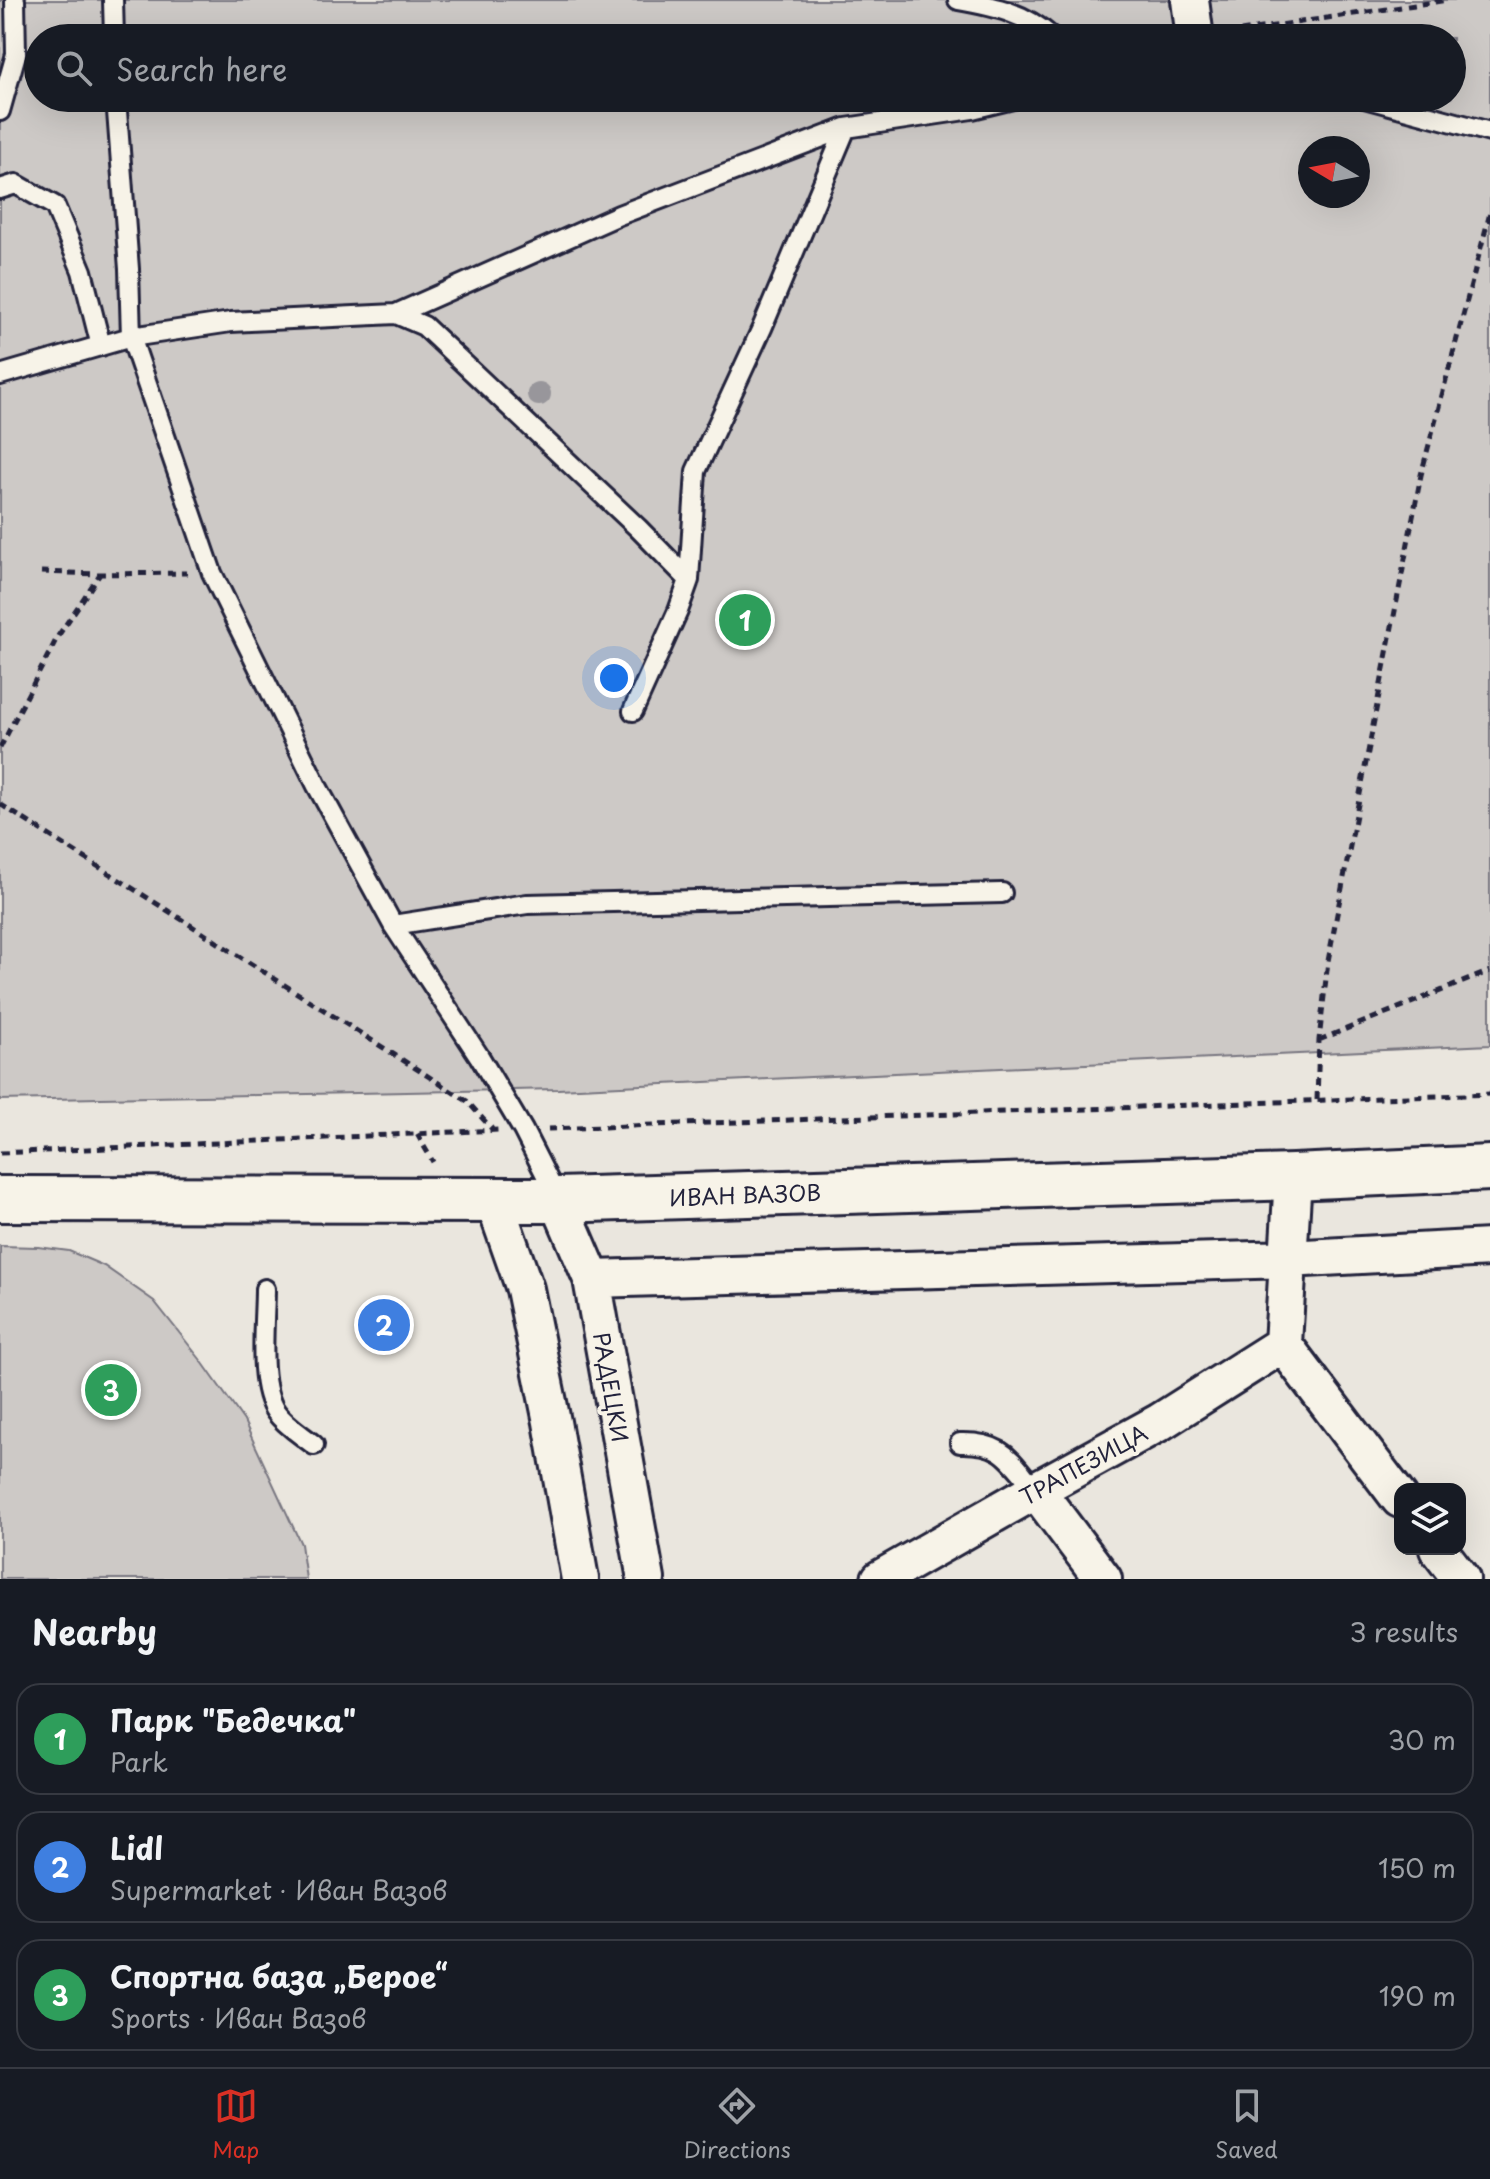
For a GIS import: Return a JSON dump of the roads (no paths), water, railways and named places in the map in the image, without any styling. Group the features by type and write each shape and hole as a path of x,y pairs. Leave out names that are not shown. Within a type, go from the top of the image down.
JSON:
{"main road":[{"name":"ИВАН ВАЗОВ","path":"0,1199 558,1200 1490,1168"}],"street":[{"path":"1190,0 1193,24"},
{"path":"1293,1177 1283,1344 1394,1491"},
{"name":"РАДЕЦКИ","path":"558,1200 592,1279 646,1579"},
{"path":"494,1201 525,1289 580,1579"},
{"path":"592,1279 1287,1259 1490,1248"},
{"name":"ТРАПЕЗИЦА","path":"880,1579 1160,1422 1283,1344"},
{"path":"1036,1490 1103,1579"},
{"path":"1443,1555 1461,1579"}],"lane":[{"path":"0,111 16,54 15,0"},
{"path":"113,0 114,24"},
{"path":"958,0 1006,9 1035,24"},
{"path":"117,112 131,337 212,573 317,786 393,925 479,1056 523,1130 558,1200"},
{"path":"0,375 131,337 231,322 396,314 619,215 846,128 952,112"},
{"path":"1416,112 1490,132"},
{"path":"633,711 689,580 696,471 762,328 846,128"},
{"path":"0,189 16,184 55,206 82,271 101,346"},
{"path":"396,314 424,326 689,580"},
{"path":"393,925 527,904 1002,893"},
{"path":"265,1289 264,1371 268,1397 277,1414 314,1445"},
{"path":"960,1443 979,1443 1001,1450 1036,1490"}],"place":[{"name":"Парк \"Бедечка\"","path":"745,620"},
{"name":"Lidl","path":"384,1325"},
{"name":"Спортна база „Берое“","path":"111,1390"}]}
